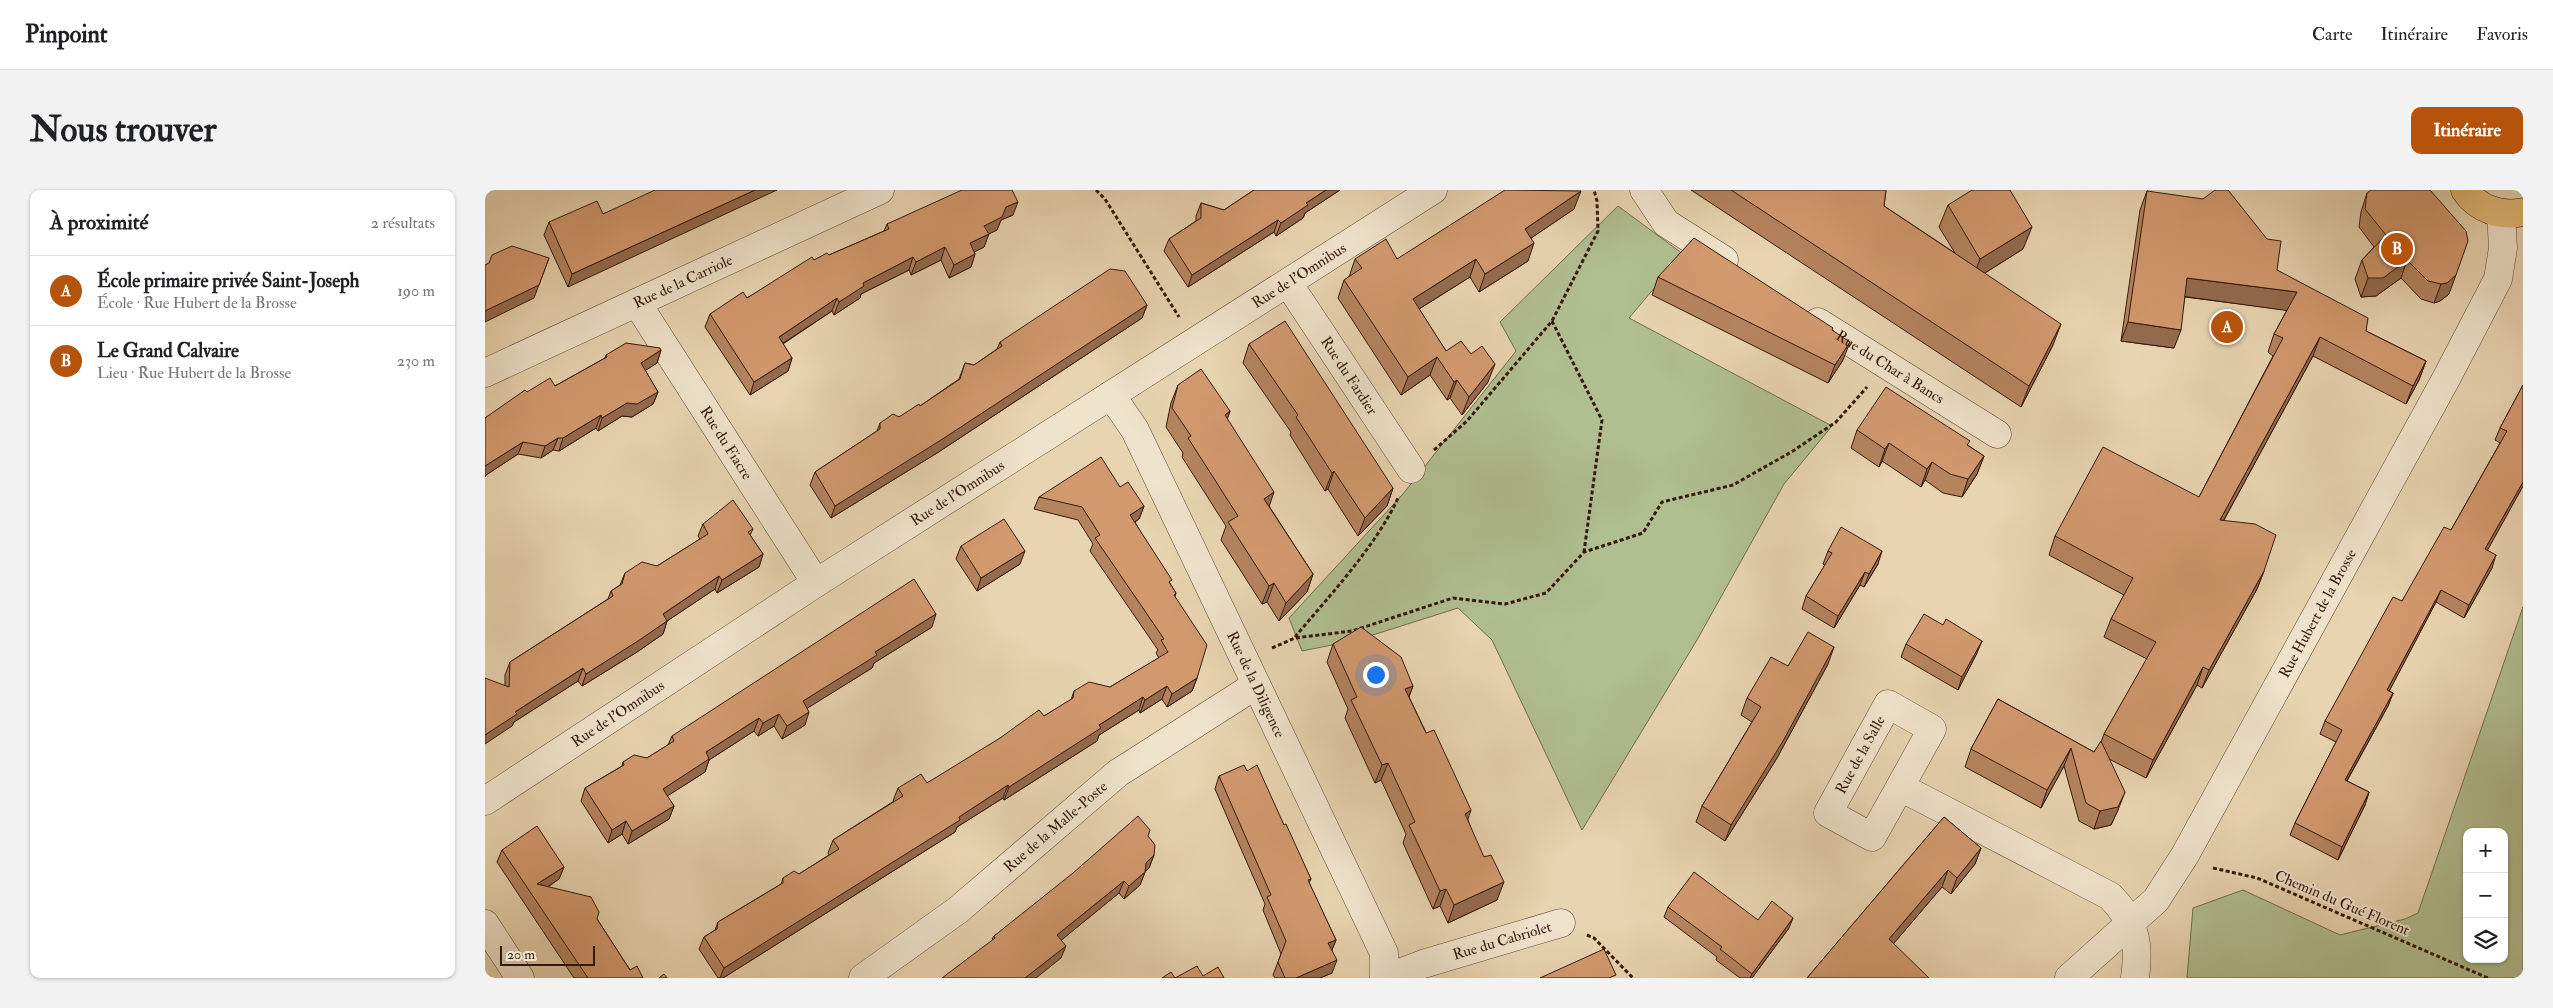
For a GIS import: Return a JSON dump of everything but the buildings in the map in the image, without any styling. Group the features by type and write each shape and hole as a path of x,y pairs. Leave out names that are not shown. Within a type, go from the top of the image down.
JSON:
{"main road":[{"path":"2465,190 2483,207 2512,212"}],"street":[{"name":"Rue de la Carriole","path":"485,373 880,190"},
{"name":"Rue de l'Omnibus","path":"485,801 816,583 1433,190"},
{"path":"1644,190 1666,223 1747,276"},
{"name":"Rue Hubert de la Brosse","path":"2069,978 2156,900 2185,855 2443,386 2496,284 2512,212"},
{"name":"Rue du Fardier","path":"1288,283 1411,469"},
{"name":"Rue du Fiacre","path":"637,304 816,583"},
{"name":"Rue du Char à Bancs","path":"1796,308 1997,434"},
{"name":"Rue de la Diligence","path":"1111,395 1135,430 1384,953 1385,978"},
{"name":"Rue de la Malle-Poste","path":"863,978 959,910 1118,774 1256,685"},
{"name":"Rue de la Salle","path":"1888,704 1932,729 1900,787 1872,838 1828,813 1888,704"},
{"path":"1900,787 2109,896 2122,908 2137,943 2135,978"},
{"name":"Rue du Cabriolet","path":"1385,978 1423,964 1561,923"},
{"path":"485,924 520,978"}],"path":[{"path":"1096,190 1105,199 1195,342"},
{"path":"1295,638 1350,571 1394,508 1411,469 1467,421 1552,321 1598,231 1597,201 1594,190"},
{"path":"1552,321 1601,420 1583,552"},
{"path":"1245,661 1295,638 1352,631 1453,598 1505,604 1546,593 1583,552 1643,533 1662,502 1733,485 1793,452 1836,422 1886,366"},
{"name":"Chemin du Gué Florent","path":"2185,855 2209,866 2257,878 2488,978"},
{"path":"1561,923 1594,938 1633,978"}],"green space":[{"path":"1618,206 1683,254 1629,318 1832,426 1784,484 1697,640 1582,830 1492,640 1458,608 1357,640 1302,651 1289,618 1403,494 1516,351 1500,322"},
{"path":"2523,607 2523,978 2187,978 2193,908 2243,890 2340,935 2405,919 2418,913"}],"place":[{"name":"Le Grand Calvaire","path":"2397,249"},
{"name":"École primaire privée Saint-Joseph","path":"2227,327"}]}
